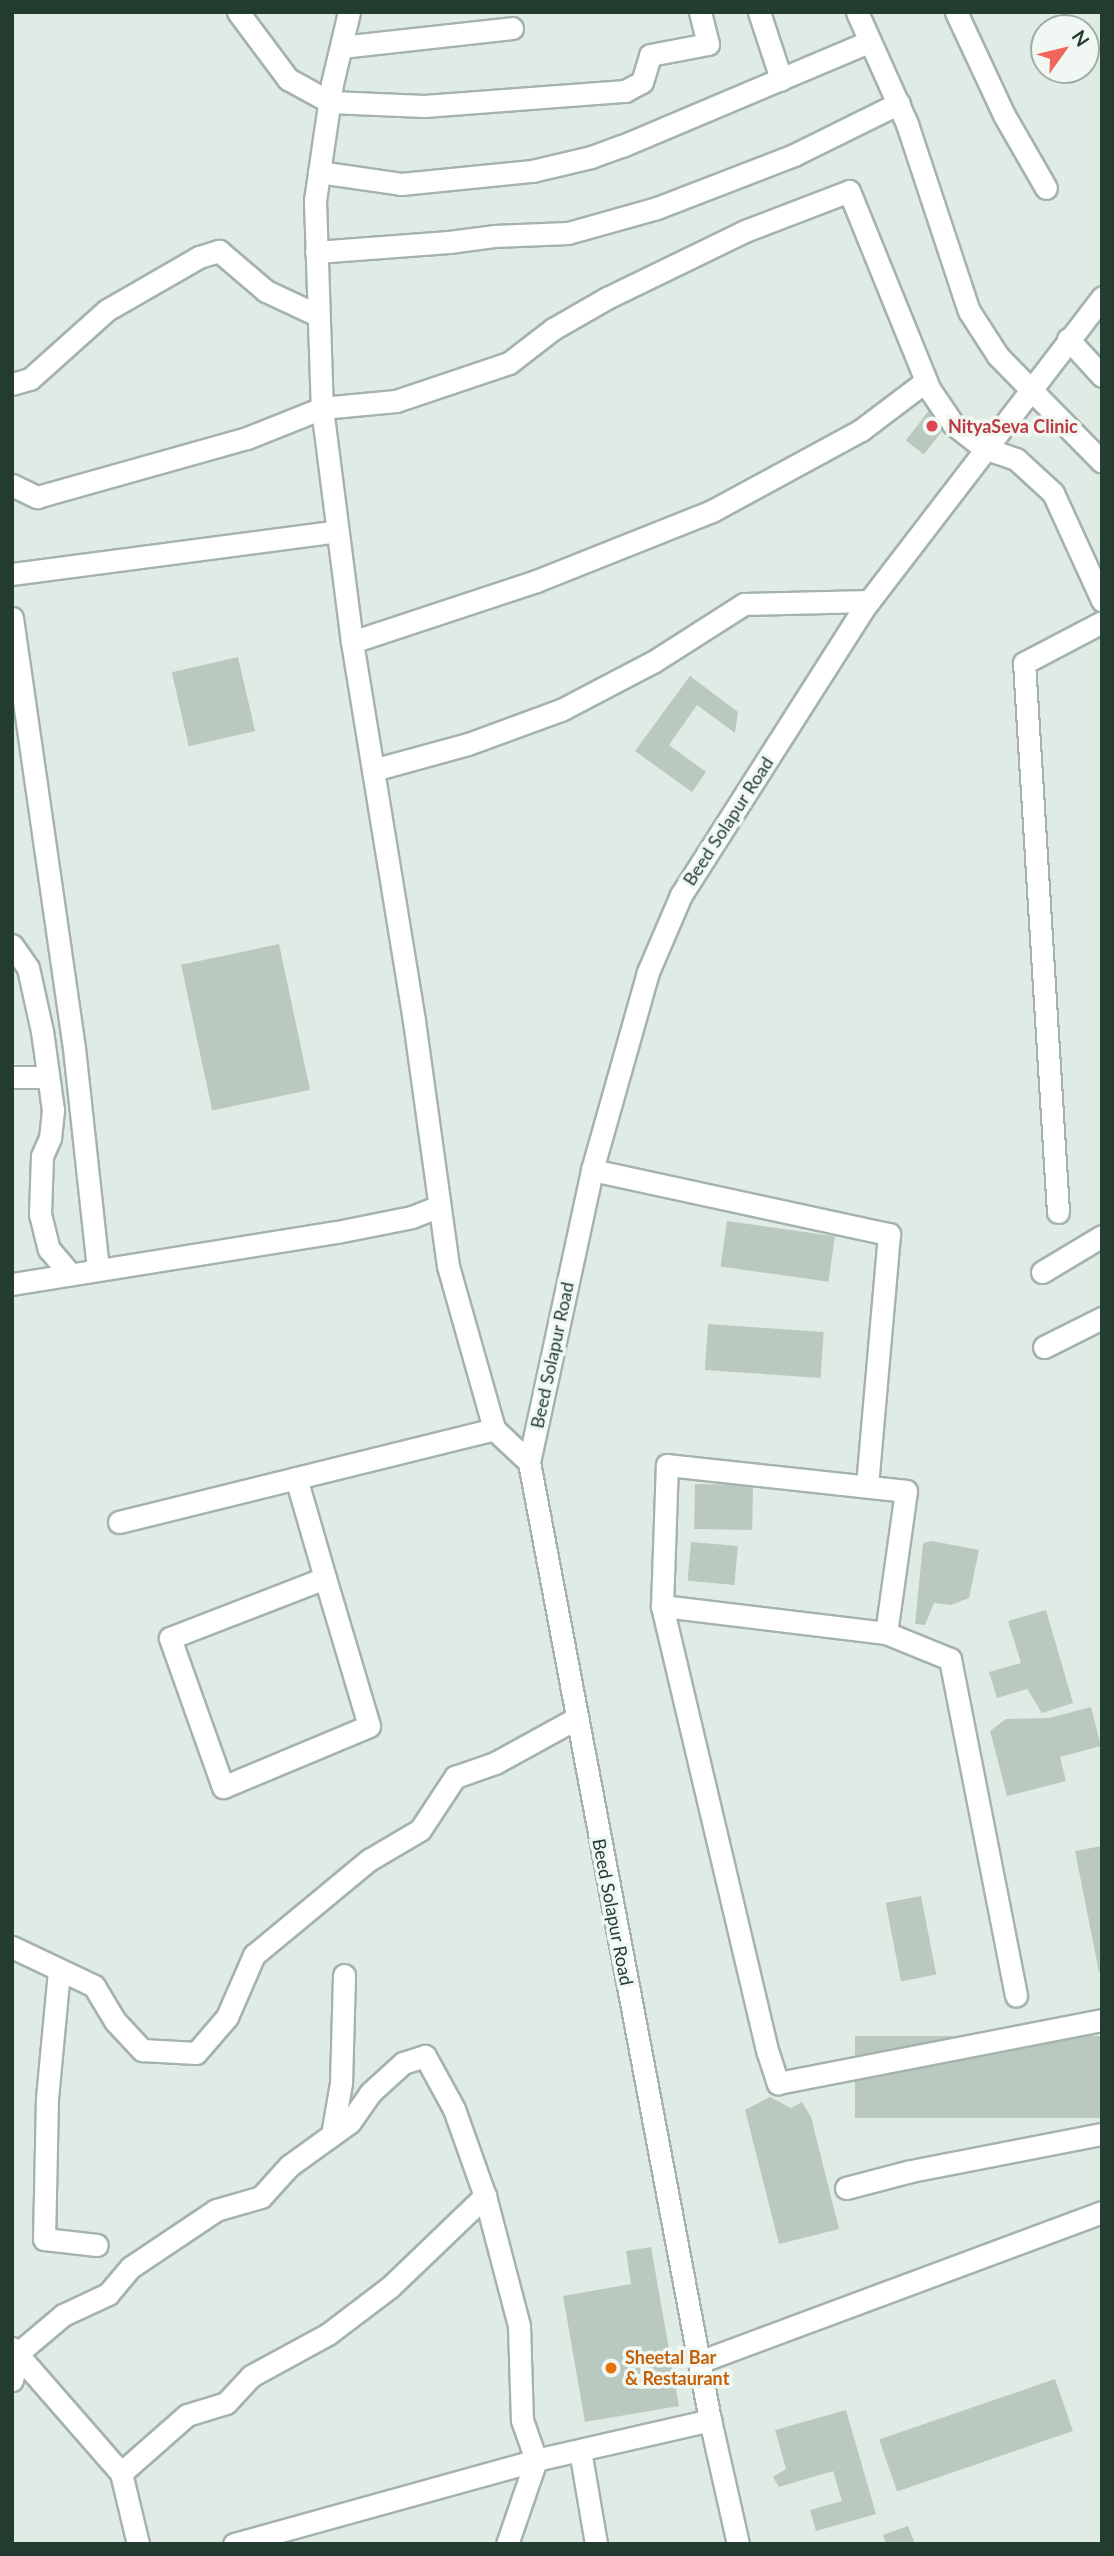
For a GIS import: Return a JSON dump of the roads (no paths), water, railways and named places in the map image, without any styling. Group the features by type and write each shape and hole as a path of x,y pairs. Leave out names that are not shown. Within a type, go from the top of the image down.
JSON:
{"street":[{"path":"238,12 288,79 330,102 424,106 625,91 642,82 650,55 708,44 700,12"},
{"path":"349,12 330,102 315,201 321,408 352,642 414,1021 448,1266 494,1429 529,1462"},
{"path":"759,12 780,79"},
{"path":"857,12 899,103 930,188 969,311 998,356 1102,462"},
{"path":"956,12 1004,116 1046,188"},
{"path":"341,47 512,28"},
{"path":"320,172 401,184 531,171 591,157 870,41"},
{"path":"316,251 449,242 494,236 568,233 657,208 794,155 899,103"},
{"path":"12,485 37,497 247,438 321,408 396,401 509,363 553,329 607,298 745,231 849,191 926,381 953,424 984,448 1016,459 1053,493 1102,600"},
{"path":"12,384 30,379 107,310 199,257 219,251 266,291 317,315"},
{"name":"Beed Solapur Road","path":"738,2544 710,2420 529,1462 592,1170 648,972 681,895 869,601 1102,297"},
{"path":"1068,339 1102,376"},
{"path":"352,642 536,581 712,511 862,430 926,381"},
{"path":"12,574 337,531"},
{"path":"373,770 468,744 561,710 653,662 744,604 869,601"},
{"path":"12,618 74,1048 98,1269"},
{"path":"1058,1212 1024,663 1102,622"},
{"path":"12,945 28,968 53,1110 50,1138 42,1156 40,1214 49,1249 70,1274"},
{"path":"12,1077 48,1077"},
{"path":"592,1170 889,1234 867,1486"},
{"path":"12,1284 337,1232 412,1217 439,1206"},
{"path":"1042,1272 1102,1236"},
{"path":"1044,1348 1102,1318"},
{"path":"119,1522 494,1429"},
{"path":"886,1633 906,1492 667,1465 662,1606 768,2053 778,2083 1102,2020"},
{"path":"296,1478 326,1578 369,1726 223,1787 170,1638 326,1578"},
{"path":"662,1606 886,1633 950,1659 1016,1996"},
{"path":"12,1947 94,1986 115,2021 142,2050 196,2053 227,2017 254,1955 369,1860 420,1830 455,1777 495,1763 577,1718"},
{"path":"59,1970 47,2098 44,2239 97,2245"},
{"path":"332,2135 341,2084 344,1975"},
{"path":"12,2380 15,2350 63,2315 108,2294 131,2267 216,2210 261,2197 289,2166 350,2122 370,2094 403,2063 425,2056 454,2109 485,2196 519,2326 522,2420 536,2460 507,2544"},
{"path":"846,2188 911,2171 1102,2134"},
{"path":"121,2473 187,2415 226,2403 251,2376 328,2334 390,2287 485,2196"},
{"path":"699,2362 1102,2211"},
{"path":"15,2350 121,2473 138,2544"},
{"path":"234,2544 536,2460 710,2420"},
{"path":"580,2450 596,2544"}],"place":[{"name":"NityaSeva Clinic","path":"932,426"},
{"name":"Sheetal Bar & Restaurant","path":"611,2368"}]}
